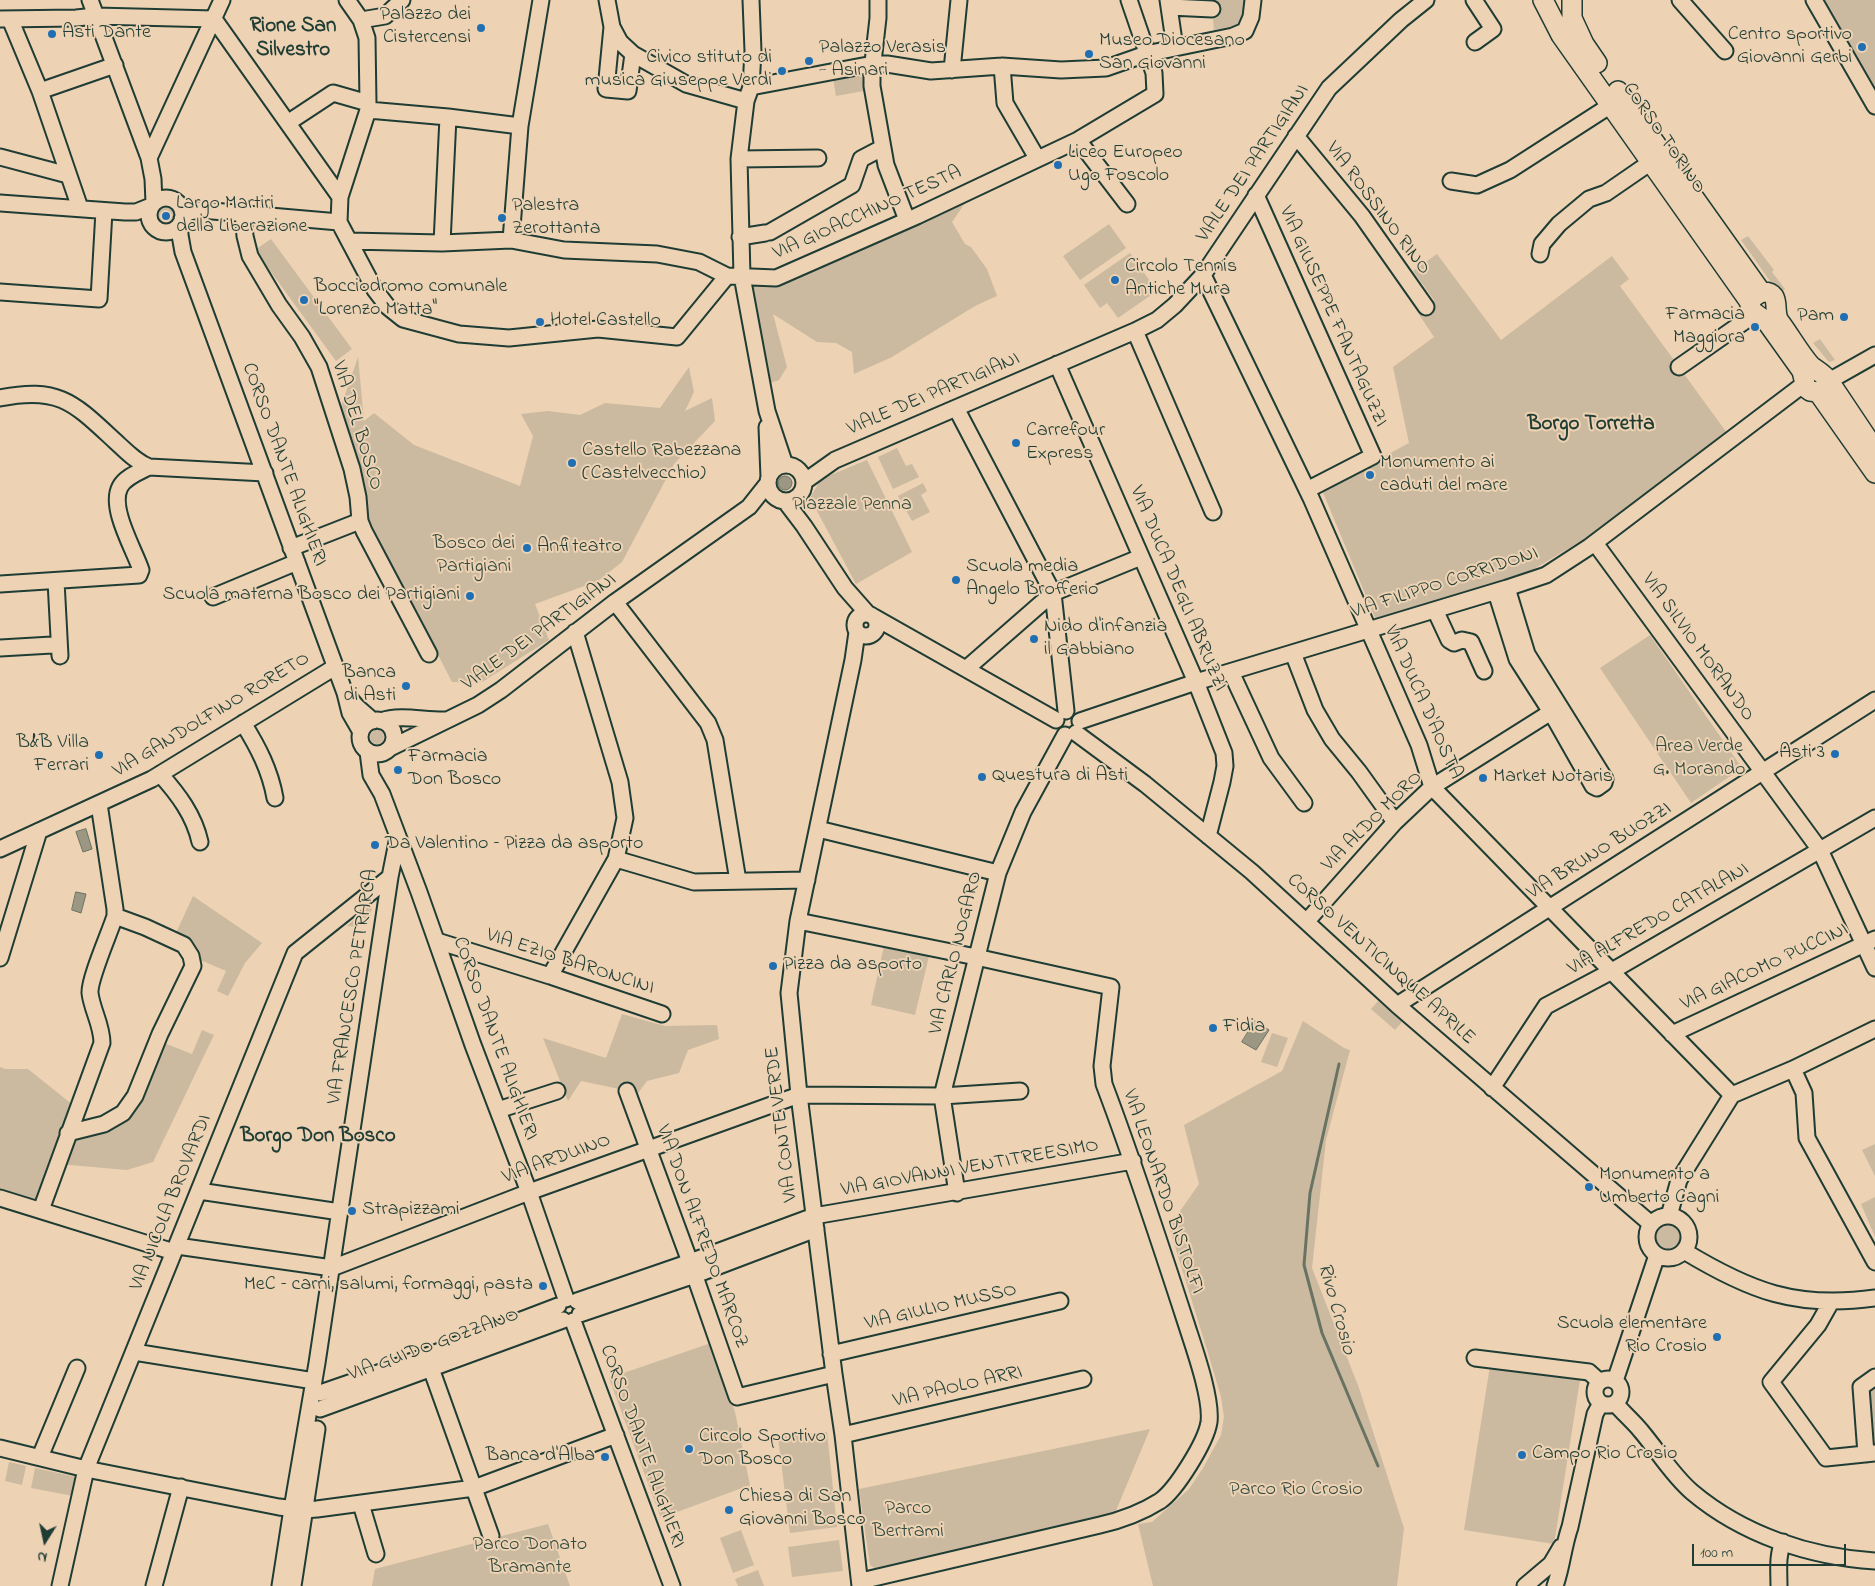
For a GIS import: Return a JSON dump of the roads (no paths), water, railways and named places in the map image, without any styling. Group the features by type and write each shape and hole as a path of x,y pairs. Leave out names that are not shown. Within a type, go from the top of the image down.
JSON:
{"main road":[{"name":"CORSO TORINO","path":"1543,0 1561,35 1651,162 1755,302"},
{"name":"CORSO TORINO","path":"1572,0 1572,18 1584,44 1767,322 1802,371 1875,450"},
{"name":"CORSO TORINO","path":"1755,302 1769,293 1772,295 1776,303 1776,317 1810,365 1825,376 1817,386"},
{"name":"CORSO TORINO","path":"1817,386 1875,473"}],"street":[{"path":"90,0 162,189 182,209 181,222"},
{"path":"213,210 192,211 186,214 172,231 156,230 148,218 152,204 153,179 150,160 222,0"},
{"path":"361,20 385,16 402,0"},
{"path":"511,240 520,126 541,0"},
{"path":"751,0 753,51 749,94 738,159 740,237 734,276 767,411 790,466"},
{"path":"878,0 872,86 886,165 907,220"},
{"path":"952,70 959,0"},
{"path":"1129,0 1146,54"},
{"path":"605,2 612,27 620,42 633,54 686,84 749,94 873,64 887,64 931,72 1002,66 1061,70 1106,68 1146,54 1233,36 1245,31 1251,17 1253,0"},
{"name":"VIALE DEI PARTIGIANI","path":"790,466 835,460 1135,331 1163,315 1203,275 1329,88 1401,20 1426,0"},
{"path":"1474,0 1493,29 1475,42"},
{"path":"1680,0 1725,51"},
{"path":"1814,0 1875,106"},
{"path":"349,2 361,20 367,38 368,107 340,197 339,222 375,290 388,307 403,319 459,334 509,338 598,329 677,337 734,276"},
{"path":"1175,48 1169,4 1212,9"},
{"path":"80,208 40,91 5,19 96,16 214,19"},
{"path":"214,19 289,122 340,197"},
{"path":"612,27 606,89 628,92 633,54"},
{"name":"VIA GIOACCHINO TESTA","path":"349,241 442,243 511,240 564,250 657,254 699,262 734,276 776,278 907,220 1078,140 1155,94 1154,73 1146,54"},
{"path":"40,91 115,64"},
{"path":"1002,66 1005,103 1038,158"},
{"path":"289,122 333,94 368,107 520,126"},
{"path":"1452,181 1477,185 1510,170 1612,105"},
{"path":"442,243 448,117"},
{"name":"VIA ROSSINO RINO","path":"1296,136 1362,216 1426,307"},
{"path":"1078,140 1128,204"},
{"path":"740,237 767,233 852,185 861,159 882,148"},
{"path":"0,157 68,175"},
{"path":"738,159 818,158"},
{"path":"1540,254 1542,244 1559,224 1590,200 1606,194 1651,162"},
{"name":"VIA GIUSEPPE FANTAGUZZI","path":"1256,195 1373,456 1307,490"},
{"path":"0,203 136,212 161,198 213,210 339,222"},
{"path":"0,292 100,299 104,211"},
{"name":"CORSO DANTE ALIGHIERI","path":"120,212 137,216 156,230 171,237 183,252"},
{"name":"VIA DEL BOSCO","path":"242,213 250,256 319,367 352,469 358,497 360,521 429,654"},
{"name":"CORSO DANTE ALIGHIERI","path":"181,222 179,233 183,252 345,693 350,713 361,732"},
{"name":"VIA DUCA D'AOSTA","path":"1203,275 1307,490 1419,746 1432,787 1732,1095"},
{"path":"1679,367 1755,302"},
{"path":"1135,331 1213,512"},
{"name":"VIA FILIPPO CORRIDONI","path":"1073,730 1196,682 1293,654 1546,575 1595,543 1817,386 1875,355"},
{"name":"VIA DUCA DEGLI ABRUZZI","path":"1057,364 1196,682 1224,753 1225,766 1208,836"},
{"path":"0,398 32,393 50,395 63,400 84,412 134,459 149,467 265,473"},
{"path":"956,408 1053,593 1061,715"},
{"path":"767,411 769,489 804,526 845,588 866,625"},
{"name":"VIALE DEI PARTIGIANI","path":"802,488 835,460"},
{"path":"768,480 777,468 790,466 799,471 804,526"},
{"path":"0,584 136,576 140,574 140,569 118,512 117,500 122,485 134,474 149,467"},
{"name":"VIALE DEI PARTIGIANI","path":"380,751 478,705 501,690 615,602 749,507 768,480"},
{"path":"781,500 796,498 802,488"},
{"name":"VIALE DEI PARTIGIANI","path":"749,507 781,500"},
{"path":"291,548 360,521"},
{"name":"VIA SILVIO MORANDO","path":"1595,543 1767,770 1820,850 1870,942 1875,968"},
{"path":"966,669 1053,593 1141,557"},
{"path":"213,597 297,562"},
{"path":"0,648 56,651 56,581"},
{"name":"VIA ALDO MORO","path":"1307,921 1395,822 1432,787 1555,709 1517,658 1502,590"},
{"path":"615,602 708,723 715,740 738,881"},
{"path":"1435,610 1449,640 1454,643 1462,640 1471,642 1484,671"},
{"name":"CORSO VENTICINQUE APRILE","path":"866,625 906,634 966,669 1061,715 1073,712 1073,730"},
{"name":"VIA CONTE VERDE","path":"860,1584 843,1435 831,1354 799,1095 789,993 798,920 853,660 866,625"},
{"path":"550,976 616,858 625,818 620,782 576,632"},
{"path":"1293,654 1315,710 1332,739 1395,822"},
{"name":"VIA GANDOLFINO RORETO","path":"1,845 39,831 160,774 335,667"},
{"path":"1231,672 1271,758 1304,803"},
{"name":"CORSO DANTE ALIGHIERI","path":"345,693 357,707 377,721"},
{"name":"VIA BRUNO BUOZZI","path":"1397,1005 1875,700"},
{"name":"CORSO VENTICINQUE APRILE","path":"1061,715 1056,728 1073,730 1145,784 1252,872 1397,1005 1651,1224"},
{"name":"VIALE DEI PARTIGIANI","path":"377,721 389,718 450,719"},
{"path":"377,721 386,723 393,732 394,738 380,751 361,743 361,732 368,723 377,721"},
{"path":"243,723 257,744 266,764 275,798"},
{"name":"VIA CARLO NOGARO","path":"957,1193 942,1096 976,957 998,873 1023,812 1073,730"},
{"name":"CORSO DANTE ALIGHIERI","path":"380,751 382,794 437,941 473,1045 529,1192 569,1310 672,1586"},
{"path":"160,774 186,806 196,826 200,842"},
{"path":"41,1210 102,1042 101,1030 92,1004 90,988 115,916 99,804"},
{"name":"VIA ALFREDO CATALANI","path":"1492,1088 1546,1006 1612,971 1875,818"},
{"path":"818,828 998,873"},
{"path":"0,958 39,831"},
{"name":"VIA FRANCESCO PETRARCA","path":"293,1586 298,1509 317,1387 340,1212 390,877 398,837"},
{"path":"616,858 694,882 807,880"},
{"name":"VIA NICOLA BROVARDI","path":"60,1586 86,1468 295,954 390,877"},
{"path":"68,1133 104,1124 122,1113 127,1107 135,1096 160,1034 193,966 191,956 184,944 145,926 115,916"},
{"path":"798,920 976,957"},
{"name":"VIA EZIO BARONCINI","path":"437,941 550,976 662,1014"},
{"name":"VIA GIACOMO PUCCINI","path":"1672,1034 1870,942"},
{"name":"VIA LEONARDO BISTOLFI","path":"860,1584 1112,1522 1137,1514 1162,1500 1187,1469 1203,1441 1209,1424 1210,1407 1183,1314 1133,1161 1104,1084 1102,1066 1111,987 976,957"},
{"path":"1669,1216 1679,1180 1732,1095 1875,1029"},
{"path":"1793,1068 1804,1093 1807,1138 1875,1262"},
{"path":"498,1110 557,1091"},
{"name":"VIA DON ALFREDO MARCOZ","path":"627,1091 737,1397 834,1374"},
{"name":"VIA ARDUINO","path":"332,1268 529,1192 799,1095 942,1096 1020,1091"},
{"name":"VIA GIOVANNI VENTITREESIMO","path":"692,1269 815,1222 957,1193 1133,1161"},
{"path":"199,1191 340,1212"},
{"path":"0,1198 176,1248 332,1268"},
{"path":"1669,1216 1681,1221 1688,1232 1684,1251 1671,1258 1657,1255 1652,1251 1646,1238 1651,1224 1662,1217 1669,1216"},
{"path":"1684,1251 1715,1270 1748,1286 1786,1298 1831,1302 1875,1298"},
{"path":"1657,1255 1607,1381 1595,1392 1641,1432 1692,1492 1738,1524 1803,1550 1855,1560 1875,1561"},
{"name":"VIA GUIDO GOZZANO","path":"320,1409 429,1363 569,1310 692,1269"},
{"name":"VIA GIULIO MUSSO","path":"831,1354 1060,1301"},
{"path":"1831,1302 1818,1325 1771,1382 1826,1458 1870,1454 1861,1386 1875,1376"},
{"path":"134,1352 317,1387"},
{"path":"1475,1358 1589,1372 1621,1390 1620,1398 1608,1403 1595,1414 1555,1586"},
{"path":"429,1363 491,1536"},
{"name":"VIA GUIDO GOZZANO","path":"317,1387 429,1363"},
{"path":"40,1457 77,1368"},
{"name":"VIA PAOLO ARRI","path":"843,1435 1083,1379"},
{"name":"VIA FRANCESCO PETRARCA","path":"280,1586 320,1409 317,1387"},
{"path":"0,1448 86,1468 298,1509 361,1504 474,1488 616,1435"},
{"path":"154,1586 181,1487"},
{"path":"361,1504 376,1554"},
{"path":"1779,1586 1779,1550 1783,1542"},
{"path":"1524,1586 1551,1564 1564,1544"}],"waterway":[{"name":"Rivo Crosio","path":"1339,1064 1310,1193 1304,1265 1322,1333 1378,1466"}],"place":[{"name":"Palazzo dei Cistercensi","path":"481,28"},
{"name":"Asti Dante","path":"52,34"},
{"name":"Centro sportivo Giovanni Gerbi","path":"1862,47"},
{"name":"Museo Diocesano San Giovanni","path":"1089,54"},
{"name":"Palazzo Verasis - Asinari","path":"809,61"},
{"name":"Civico stituto di musica Giuseppe Verdi","path":"782,71"},
{"name":"Liceo Europeo Ugo Foscolo","path":"1058,165"},
{"name":"Largo Martiri della Liberazione","path":"166,216"},
{"name":"Palestra Zerottanta","path":"502,218"},
{"name":"Circolo Tennis Antiche Mura","path":"1115,280"},
{"name":"Bocciodromo comunale \"Lorenzo Matta\"","path":"304,300"},
{"name":"Pam","path":"1844,317"},
{"name":"Hotel Castello","path":"540,322"},
{"name":"Farmacia Maggiora","path":"1755,327"},
{"name":"Carrefour Express","path":"1016,443"},
{"name":"Castello Rabezzana (Castelvecchio)","path":"572,463"},
{"name":"Monumento ai caduti del mare","path":"1370,475"},
{"name":"Anfiteatro","path":"527,548"},
{"name":"Scuola media Angelo Brofferio","path":"956,580"},
{"name":"Scuola materna Bosco dei Partigiani","path":"470,596"},
{"name":"Nido d'infanzia il Gabbiano","path":"1034,639"},
{"name":"Banca di Asti","path":"406,686"},
{"name":"Asti 3","path":"1835,754"},
{"name":"B&B Villa Ferrari","path":"99,755"},
{"name":"Farmacia Don Bosco","path":"398,770"},
{"name":"Questura di Asti","path":"982,777"},
{"name":"Market Notaris","path":"1483,778"},
{"name":"Da Valentino – Pizza da asporto","path":"375,845"},
{"name":"Pizza da asporto","path":"773,966"},
{"name":"Fidia","path":"1213,1028"},
{"name":"Monumento a Umberto Cagni","path":"1589,1187"},
{"name":"Strapizzami","path":"352,1211"},
{"name":"MeC – carni, salumi, formaggi, pasta","path":"543,1286"},
{"name":"Scuola elementare Rio Crosio","path":"1717,1337"},
{"name":"Circolo Sportivo Don Bosco","path":"689,1449"},
{"name":"Campo Rio Crosio","path":"1522,1455"},
{"name":"Banca d'Alba","path":"605,1457"},
{"name":"Chiesa di San Giovanni Bosco","path":"729,1510"}],"district":[{"name":"Rione San Silvestro","path":"293,40"},
{"name":"Borgo Torretta","path":"1591,426"},
{"name":"Borgo Don Bosco","path":"318,1138"}],"park label":[{"name":"Piazzale Penna","path":"852,506"},
{"name":"Bosco dei Partigiani","path":"474,556"},
{"name":"Area Verde G. Morando","path":"1699,760"},
{"name":"Parco Rio Crosio","path":"1296,1491"},
{"name":"Parco Bertrami","path":"908,1522"},
{"name":"Parco Donato Bramante","path":"530,1558"}]}
